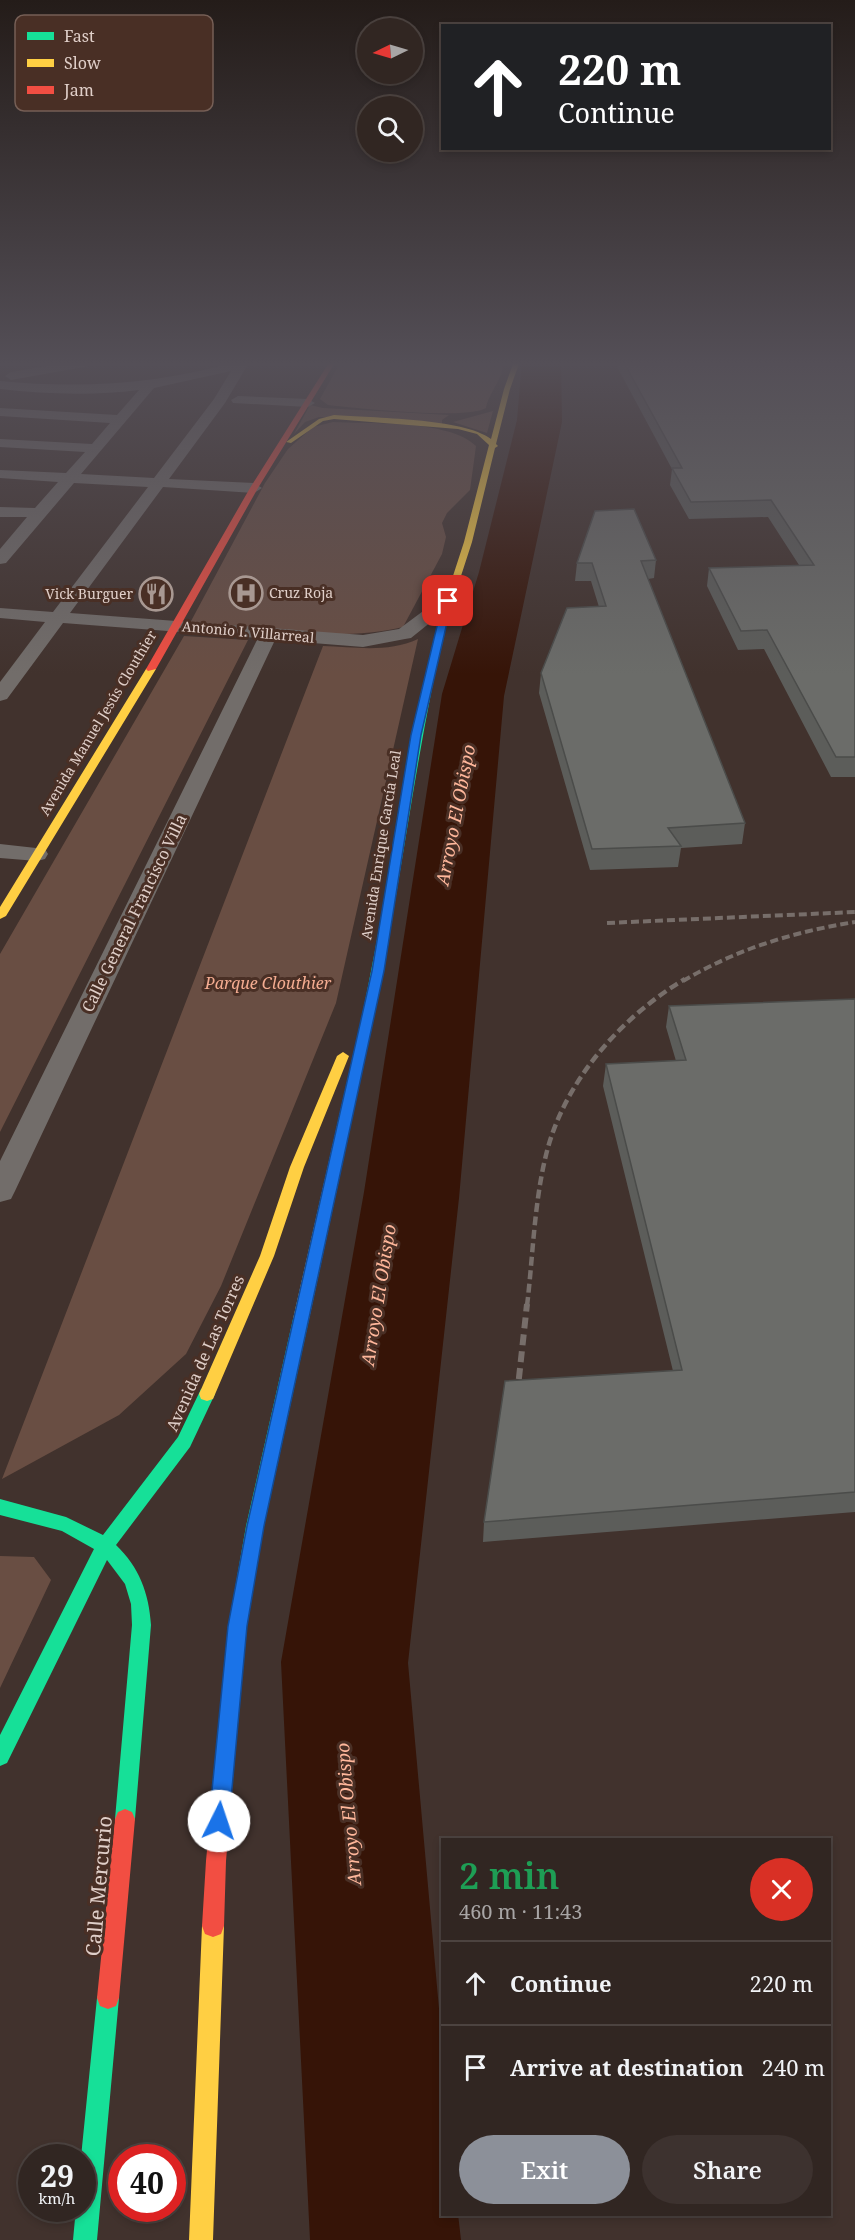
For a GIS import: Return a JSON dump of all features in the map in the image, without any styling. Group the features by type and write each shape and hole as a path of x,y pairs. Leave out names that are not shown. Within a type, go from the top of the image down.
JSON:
{"street":[{"path":"0,559 82,466"},
{"path":"0,695 171,466"},
{"name":"Avenida Manuel Jesús Clouthier","path":"0,916 177,626 268,466"},
{"name":"Avenida Enrique García Leal","path":"378,971 416,735 448,601 468,542 490,466"},
{"path":"0,474 254,488"},
{"path":"0,512 40,513"},
{"name":"Antonio I. Villarreal","path":"0,613 351,640 391,638 416,628 448,601"},
{"name":"Calle General Francisco Villa","path":"0,1191 269,634"},
{"path":"0,666 21,668"},
{"path":"0,851 37,854"},
{"path":"201,2240 216,1861 237,1626 255,1526 378,971"},
{"name":"Avenida de Las Torres","path":"0,1756 105,1546 184,1442 202,1407 267,1256 297,1167 378,971"},
{"name":"Calle Mercurio","path":"0,1507 68,1522 89,1533 128,1569 138,1592 142,1613 142,1642 85,2240"}],"green space":[{"path":"277,466 473,466 470,490 447,513 442,523 446,537 442,554 403,627 378,632 325,634 190,623 265,483"},
{"path":"184,636 248,640 0,1132 0,954"},
{"name":"Parque Clouthier","path":"418,639 336,1003 221,1286 186,1354 119,1415 2,1479 323,646 383,648"},
{"path":"0,1556 34,1557 51,1580 0,1688"}],"water":[{"name":"Arroyo El Obispo","path":"506,466 553,466 504,696 459,1198 408,1663 441,2031 441,2216 458,2216 461,2240 310,2240 281,1662 364,1192 442,694 479,572"}],"building":[{"path":"681,466 855,466 855,757 836,757 767,630 741,631 709,568 814,565 771,500 691,502 672,468 682,468"},
{"path":"634,509 656,560 641,561 745,823 668,828 681,846 592,849 541,673 567,608 606,606 592,563 577,563 595,511"},
{"path":"855,999 855,1492 484,1522 505,1381 682,1370 606,1064 686,1060 669,1006"}],"railway":[{"path":"607,923 855,912"},
{"path":"683,981 724,960 766,943 855,922"},
{"path":"527,1306 542,1174 546,1155 566,1102 598,1054 618,1032 661,994 685,979"},
{"path":"517,1396 527,1304"}],"traffic: fast":[{"path":"368,1016 421,718 443,619"},
{"path":"242,1600 255,1526 301,1319"},
{"path":"0,1756 105,1546 184,1442 207,1394"},
{"path":"0,1507 44,1517 87,1534 122,1562 133,1581 140,1604 142,1635 125,1819"},
{"path":"85,2240 108,1998"}],"traffic: slow":[{"path":"443,619 468,542 487,466"},
{"path":"0,916 151,669"},
{"path":"301,1319 368,1016"},
{"path":"207,1394 267,1256 297,1167 343,1056"},
{"path":"201,2240 213,1926"}],"traffic: jam":[{"path":"151,669 268,466"},
{"path":"213,1926 216,1861 237,1626 242,1600"},
{"path":"108,1998 125,1819"}],"place":[{"name":"Cruz Roja","path":"246,593"},
{"name":"Vick Burguer","path":"156,594"}],"route":[{"path":"219,1821 237,1626 255,1526 378,971 416,735 432,660 448,601"}]}
